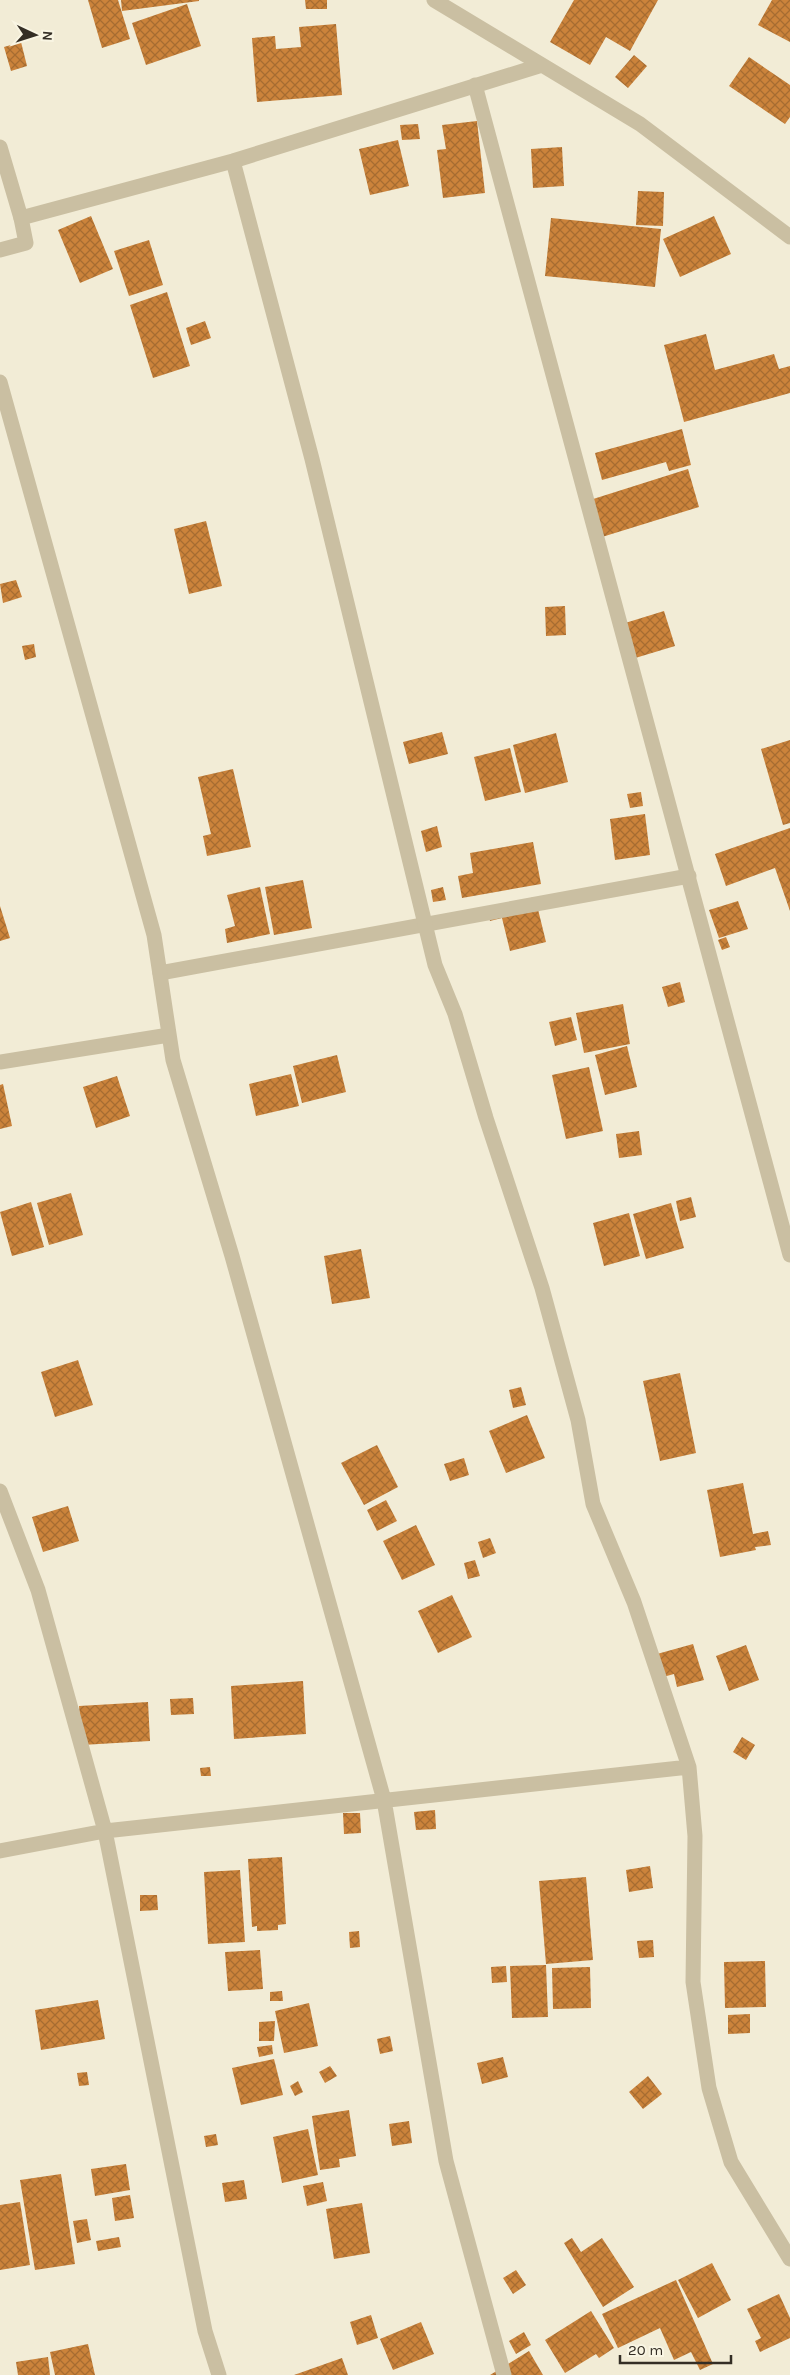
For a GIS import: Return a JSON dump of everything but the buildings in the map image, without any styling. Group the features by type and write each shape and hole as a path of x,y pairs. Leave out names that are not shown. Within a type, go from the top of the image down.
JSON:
{"street":[{"path":"434,0 640,124 790,237"},
{"path":"21,218 233,161 542,65"},
{"path":"475,85 790,1256"},
{"path":"0,147 21,218 26,243 0,250"},
{"path":"233,161 312,459 436,965 455,1014 489,1127 542,1288 578,1420 593,1504 634,1602 689,1767 695,1836 693,1982 709,2088 731,2162 790,2259"},
{"path":"0,382 154,935 173,1060 232,1256 384,1800 446,2161 504,2375"},
{"path":"160,973 689,876"},
{"path":"0,1062 169,1035"},
{"path":"0,1490 38,1590 105,1831 205,2331 218,2375"},
{"path":"0,1851 105,1831 689,1767"}]}
